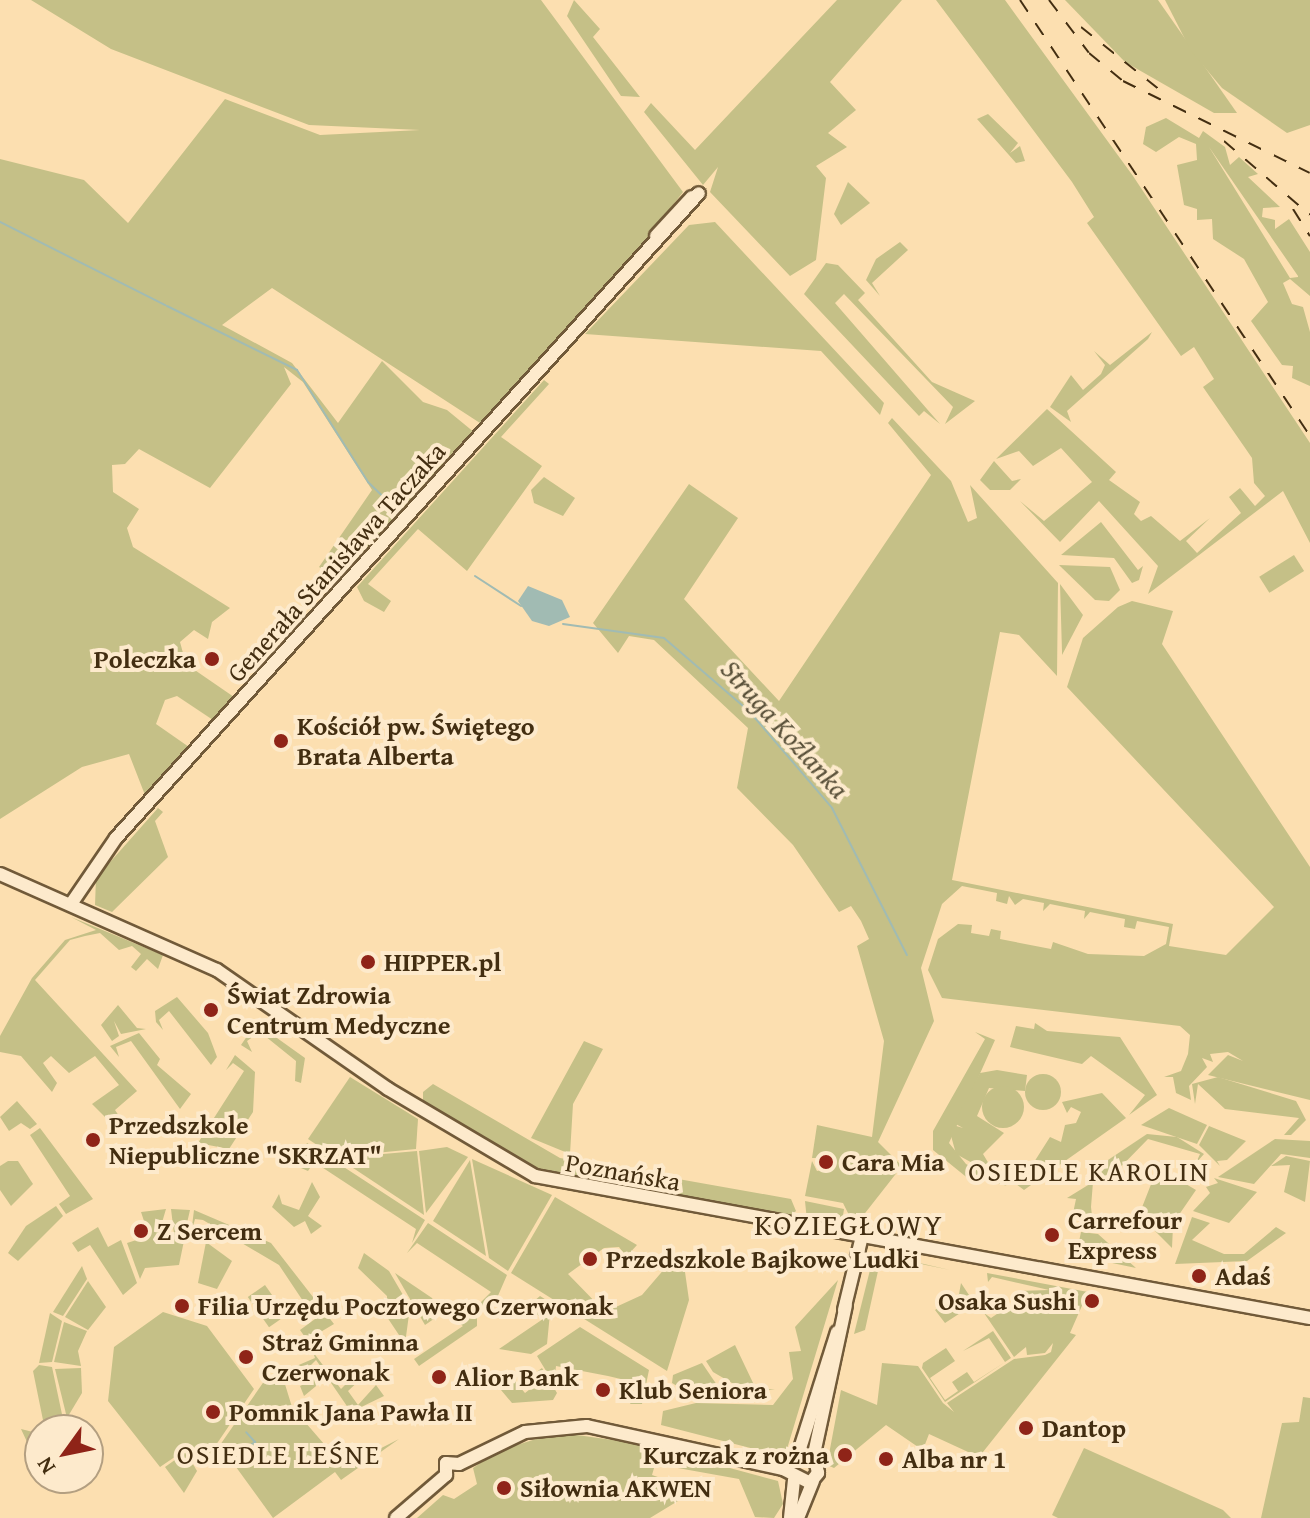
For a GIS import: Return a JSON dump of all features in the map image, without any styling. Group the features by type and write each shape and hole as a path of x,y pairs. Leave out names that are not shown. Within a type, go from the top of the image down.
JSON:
{"street":[{"name":"Generała Stanisława Taczaka","path":"71,904 116,838 643,254 683,218 699,193 674,209 643,254"},
{"name":"Poznańska","path":"0,874 228,977 388,1089 535,1176 1310,1318"},
{"path":"798,1518 813,1481 862,1236"},
{"path":"790,1518 796,1459 846,1305"},
{"path":"396,1518 446,1475 446,1463 459,1464 502,1440 564,1426 708,1450 816,1463"},
{"path":"708,1450 793,1478 813,1481"}],"shaded area":[{"path":"31,0 541,0 683,192 632,258 480,423 272,288 222,325 292,363 338,423 382,361 423,402 447,410 475,433 342,581 319,567 372,490 303,382 284,367 291,384 210,488 139,449 125,464 112,465 113,492 139,509 127,528 133,547 230,608 212,622 208,639 194,630 180,642 186,664 234,697 213,720 177,696 165,700 156,724 189,747 145,795 129,754 82,767 0,819 0,159 84,180 128,223 225,99 320,135 420,130 309,125 111,49"},
{"path":"574,0 600,29 593,37 640,97 621,96 567,16"},
{"path":"837,0 902,0 830,82 856,110 828,133 847,147 816,166 826,178 816,260 790,276 710,192 718,167 703,185 644,112 651,103 695,150"},
{"path":"936,0 1005,0 1133,176 1310,443 1310,543 1283,491 1148,594 1158,566 1099,501 1060,542 1020,501 1044,521 1092,482 1061,448 1033,466 1019,451 996,459 1047,409 1116,472 1109,480 1140,502 1134,514 1141,521 1151,516 1180,541 1210,518 1186,541 1197,553 1241,513 1229,497 1240,488 1255,506 1265,496 1254,483 1252,458 1203,387 1214,379 1194,347 1181,356 1087,223 1094,217 1072,182"},
{"path":"1065,0 1158,0 1237,113 1214,113 1125,62"},
{"path":"1165,0 1310,0 1310,125 1287,133 1222,88 1191,51"},
{"path":"988,114 1018,143 1010,153 1020,146 1025,161 1016,163 977,119"},
{"path":"1166,118 1199,138 1203,131 1225,147 1230,165 1239,157 1258,174 1248,177 1280,207 1263,208 1262,217 1275,220 1275,229 1289,219 1310,252 1310,296 1290,279 1283,283 1292,304 1303,307 1310,332 1310,386 1292,378 1293,366 1282,365 1251,321 1268,302 1244,259 1213,239 1212,219 1197,220 1197,209 1184,205 1177,165 1197,160 1196,144 1179,137 1156,152 1143,144 1146,127","holes":["1209,147 1298,277 1290,278"]},
{"path":"848,182 870,203 841,225 834,214"},
{"path":"715,222 884,403 880,415 821,351 585,334 689,225"},
{"path":"900,242 908,250 872,283 880,296 866,280 876,259"},
{"path":"826,263 838,265 865,293 858,300 932,382 975,401 945,424 953,407 844,294 835,303 940,424 924,411 919,416 804,294"},
{"path":"1152,332 1148,339 1067,411 1071,422 1050,407 1071,375 1083,390 1101,374 1105,365 1094,351 1110,365"},
{"path":"544,380 549,384 501,437 542,466 467,571 418,529 368,584 391,601 384,612 364,601 357,587"},
{"path":"892,418 951,481 968,522 977,518 970,485 1058,583 1057,676 1019,635 1000,632 952,880 1173,924 1169,946 1226,955 1274,907 1067,687 1083,638 1118,607 1132,601 1173,611 1162,644 1310,867 1310,1100 1208,1075 1228,1055 1243,1061 1228,1052 1210,1054 1213,1062 1202,1058 1207,1067 1189,1086 1191,1100 1176,1093 1173,1077 1164,1077 1181,1071 1188,1054 1190,1035 1180,1026 942,998 928,970 938,939 958,924 972,925 971,933 989,936 991,929 1001,931 1000,939 1051,949 1053,942 1088,954 1144,956 1166,944 1169,927 1137,921 1135,929 1124,927 1125,919 1090,912 1084,919 1085,911 1050,904 1043,911 1044,903 1023,899 1015,905 1009,896 1007,904 996,901 997,893 962,886 942,904 921,968 934,1021 878,1142 902,1166 862,1217 849,1215 843,1203 805,1196 812,1161 817,1171 831,1168 832,1158 812,1158 817,1125 872,1137 884,1041 857,946 869,939 851,906 839,912 793,845 737,788 748,728 654,640 629,636 618,653 593,623 689,484 738,518 684,599 779,701 931,475 888,423"},
{"path":"994,461 1012,481 1021,479 1010,490 990,490 980,480"},
{"path":"544,477 575,498 563,516 534,503 531,490"},
{"path":"1101,522 1138,570 1143,566 1139,580 1132,583 1114,558 1061,555"},
{"path":"1294,555 1304,571 1269,593 1259,577"},
{"path":"1059,565 1110,567 1120,590 1109,601 1095,600"},
{"path":"1060,584 1083,615 1062,655 1062,652"},
{"path":"158,808 163,812 155,821 168,857 112,912 95,905 96,878"},
{"path":"71,917 163,955 158,969 147,959 136,971 131,967 141,954 132,946 119,950 100,933 70,940 35,980 137,1091 115,1110 125,1125 133,1119 139,1126 126,1138 92,1104 119,1085 95,1056 69,1073 51,1056 43,1063 57,1083 52,1092 21,1056 0,1052 0,1036 32,978 65,940 96,930"},
{"path":"177,997 208,1033 217,1057 211,1065 169,1011 159,1020 163,1030 156,1022 155,1011"},
{"path":"118,1005 137,1028 146,1029 121,1034 114,1021 119,1036 112,1041 101,1025"},
{"path":"256,1023 305,1058 301,1083 295,1081 296,1061 260,1032 247,1041 252,1052 241,1045"},
{"path":"1035,1023 1047,1031 1120,1037 1157,1095 1129,1115 1145,1095 1091,1056 1082,1064 1010,1047 1016,1026 1034,1029"},
{"path":"975,1032 995,1040 949,1143 966,1164 1007,1186 973,1175 970,1180 933,1150 933,1131 985,1039"},
{"path":"139,1033 160,1059 157,1065 191,1094 180,1109 131,1041 116,1047 119,1057 110,1046"},
{"path":"584,1041 603,1049 573,1104 570,1154 531,1138"},
{"path":"235,1055 255,1072 253,1112 229,1149 198,1143 244,1071 233,1063 226,1070"},
{"path":"997,1070 1027,1075 1025,1091 989,1088 977,1116 1004,1133 983,1154 989,1164 976,1165 956,1154 950,1132 953,1125 963,1128 954,1123 980,1073"},
{"path":"1043,1074 1056,1079 1061,1092 1056,1105 1043,1110 1030,1105 1025,1092 1030,1079"},
{"path":"350,1077 418,1119 416,1149 335,1157 308,1139"},
{"path":"1218,1077 1296,1101 1306,1120 1291,1135 1284,1135 1299,1118 1225,1109 1198,1084 1195,1104 1192,1084"},
{"path":"433,1084 560,1158 791,1199 796,1211 788,1218 534,1170 423,1105 423,1092"},
{"path":"1003,1086 1018,1092 1024,1107 1018,1122 1003,1128 988,1122 982,1107 988,1092"},
{"path":"1102,1093 1126,1118 1024,1190 1007,1177 1012,1167 1011,1176 1022,1181 1050,1137 1061,1142 1065,1125 1076,1123 1081,1112 1071,1107 1067,1113 1062,1102"},
{"path":"17,1101 37,1124 30,1129 21,1123 9,1131 0,1117"},
{"path":"1169,1108 1207,1125 1197,1144 1141,1125"},
{"path":"1209,1126 1246,1141 1227,1160 1217,1161 1220,1166 1199,1145"},
{"path":"40,1128 93,1199 66,1214 59,1204 70,1196 30,1135"},
{"path":"1147,1134 1177,1137 1204,1154 1196,1163 1200,1154 1148,1139 1106,1182 1098,1178 1102,1164"},
{"path":"1275,1139 1310,1141 1310,1158 1281,1154 1254,1184 1218,1177"},
{"path":"307,1143 425,1220 412,1243 416,1229 314,1162 308,1171 294,1165"},
{"path":"447,1147 468,1157 426,1213 419,1151"},
{"path":"417,1151 424,1215 338,1158"},
{"path":"1286,1156 1310,1161 1305,1202 1284,1192 1290,1165 1271,1166"},
{"path":"472,1159 552,1195 508,1271 489,1258"},
{"path":"470,1160 486,1256 433,1221"},
{"path":"8,1161 18,1161 33,1184 11,1206 0,1190 0,1166"},
{"path":"1157,1169 1158,1180 1169,1174 1196,1190 1174,1222 1180,1225 1173,1226 1172,1248 1139,1215"},
{"path":"1214,1178 1257,1192 1229,1223 1193,1211 1210,1193 1206,1187 1218,1183"},
{"path":"312,1182 320,1197 308,1216 322,1226 311,1234 305,1221 294,1227 272,1207 279,1194 282,1204 299,1210"},
{"path":"1093,1182 1091,1207 1094,1232 1081,1230 1083,1221 1072,1218 1076,1199 1067,1198"},
{"path":"555,1197 637,1245 626,1257 619,1247 604,1248 568,1274 605,1312 642,1295 672,1260 684,1265 689,1300 667,1371 511,1273"},
{"path":"805,1201 844,1209 842,1222 807,1221"},
{"path":"56,1206 63,1216 18,1261 8,1253 26,1226"},
{"path":"166,1209 161,1226 167,1235 174,1234 171,1209 190,1210 185,1232 177,1234 185,1236 179,1265 145,1268 140,1279 127,1243 149,1236 141,1212"},
{"path":"194,1210 271,1243 334,1324 307,1340 300,1330 315,1319 279,1265 203,1220 195,1219 191,1234"},
{"path":"1192,1217 1210,1223 1192,1240 1224,1254 1244,1254 1276,1227 1286,1233 1247,1261 1175,1264"},
{"path":"428,1223 507,1275 497,1298 481,1308 477,1306 491,1292 417,1243 407,1253"},
{"path":"98,1227 108,1247 121,1240 137,1283 123,1295 90,1245 78,1252 72,1243"},
{"path":"1081,1232 1098,1234 1136,1268 1093,1259 1097,1248 1076,1256"},
{"path":"206,1242 232,1261 217,1289 198,1283"},
{"path":"364,1253 389,1271 410,1307 405,1344 387,1317 387,1296 358,1268"},
{"path":"885,1255 950,1270 887,1257 880,1262 865,1330 854,1334 870,1270"},
{"path":"82,1266 87,1279 63,1316 53,1312"},
{"path":"395,1273 432,1298 441,1314 425,1325"},
{"path":"987,1273 1088,1292 1070,1333 1076,1335 979,1457 929,1434 919,1460 921,1449 886,1425 834,1468 827,1465 841,1390 877,1405 882,1363 918,1366 943,1403 954,1412 947,1403 1014,1359 1051,1352 1053,1343 1045,1353 1027,1355 1026,1347 1014,1357 984,1313 991,1318 1019,1299 1017,1291 1049,1290 992,1277 988,1282"},
{"path":"838,1280 787,1449 774,1454 661,1425 663,1411 696,1403 773,1405 793,1379 789,1352 801,1351 795,1327"},
{"path":"88,1281 106,1307 88,1330 65,1317"},
{"path":"961,1283 979,1310 968,1308 945,1323 935,1310 959,1294"},
{"path":"265,1285 286,1315 269,1327 248,1297"},
{"path":"540,1296 551,1303 547,1344 531,1354 499,1349 543,1319 527,1307"},
{"path":"462,1305 477,1317 477,1326 419,1366 414,1359 463,1326 447,1315"},
{"path":"163,1312 207,1326 254,1389 201,1467 188,1448 160,1467 108,1401 114,1347"},
{"path":"50,1313 62,1321 52,1362 39,1363"},
{"path":"64,1322 87,1331 78,1351 81,1366 54,1362"},
{"path":"580,1327 649,1370 642,1404 630,1404 642,1384 608,1376 556,1366 554,1384 537,1356"},
{"path":"993,1331 1011,1358 1005,1362 989,1338 963,1351"},
{"path":"735,1345 755,1387 775,1390 744,1390 713,1372 706,1361"},
{"path":"946,1348 955,1361 930,1378 945,1400 958,1391 952,1382 967,1372 974,1382 1005,1362 945,1402 922,1368 923,1363"},
{"path":"313,1352 341,1389 364,1366 374,1382 363,1377 348,1391 358,1405 376,1385 384,1396 351,1412 327,1377 304,1396 300,1386 326,1374 316,1360 296,1380 287,1370 315,1358"},
{"path":"702,1363 719,1388 691,1394 672,1383 673,1375"},
{"path":"39,1365 52,1367 62,1414 42,1414 33,1371"},
{"path":"81,1368 82,1393 69,1414 66,1414 55,1369"},
{"path":"542,1368 557,1393 553,1400 512,1403 496,1384 508,1373 525,1393 534,1386 528,1378"},
{"path":"267,1377 284,1381 292,1407 344,1467 399,1439 341,1480 335,1472 273,1518 220,1445"},
{"path":"1303,1397 1310,1398 1310,1518 1261,1518 1282,1423 1299,1422"},
{"path":"565,1430 608,1433 637,1439 574,1431 570,1434 641,1444 778,1481 783,1504 774,1518 755,1517 739,1479 661,1465 659,1451 652,1475 696,1490 650,1518 417,1518 443,1495 454,1499 477,1484 473,1468 498,1451"},
{"path":"1084,1448 1223,1510 1231,1518 1058,1518 1052,1515"},
{"path":"186,1452 197,1471 184,1493 165,1467"}],"water":[{"path":"528,586 562,600 570,617 549,626 532,621 518,601"}],"waterway":[{"name":"Struga Koźlanka","path":"0,222 165,305"},
{"name":"Struga Koźlanka","path":"167,306 297,370 368,482 400,513"},
{"name":"Struga Koźlanka","path":"475,576 521,606"},
{"name":"Struga Koźlanka","path":"563,624 664,638 749,711 832,808 907,955"},
{"path":"244,1450 255,1442 246,1432"}],"railway":[{"path":"1020,0 1310,436"},
{"path":"1049,0 1089,53 1123,81 1310,173"},
{"path":"1081,27 1165,94"},
{"path":"1224,141 1310,215"},
{"path":"1293,209 1310,236"}],"place":[{"name":"Poleczka","path":"212,659"},
{"name":"Kościół pw. Świętego Brata Alberta","path":"281,741"},
{"name":"HIPPER.pl","path":"368,962"},
{"name":"Świat Zdrowia Centrum Medyczne","path":"211,1010"},
{"name":"Przedszkole Niepubliczne \"SKRZAT\"","path":"93,1140"},
{"name":"Cara Mia","path":"826,1162"},
{"name":"Z Sercem","path":"141,1231"},
{"name":"Carrefour Express","path":"1052,1235"},
{"name":"Przedszkole Bajkowe Ludki","path":"590,1259"},
{"name":"Adaś","path":"1199,1276"},
{"name":"Osaka Sushi","path":"1092,1301"},
{"name":"Filia Urzędu Pocztowego Czerwonak","path":"182,1306"},
{"name":"Straż Gminna Czerwonak","path":"246,1357"},
{"name":"Alior Bank","path":"439,1377"},
{"name":"Klub Seniora","path":"603,1390"},
{"name":"Pomnik Jana Pawła II","path":"213,1412"},
{"name":"Dantop","path":"1026,1428"},
{"name":"Kurczak z rożna","path":"845,1455"},
{"name":"Alba nr 1","path":"886,1459"},
{"name":"Siłownia AKWEN","path":"504,1488"}],"district":[{"name":"OSIEDLE KAROLIN","path":"1089,1171"},
{"name":"KOZIEGŁOWY","path":"849,1224"},
{"name":"OSIEDLE LEŚNE","path":"279,1454"}]}
